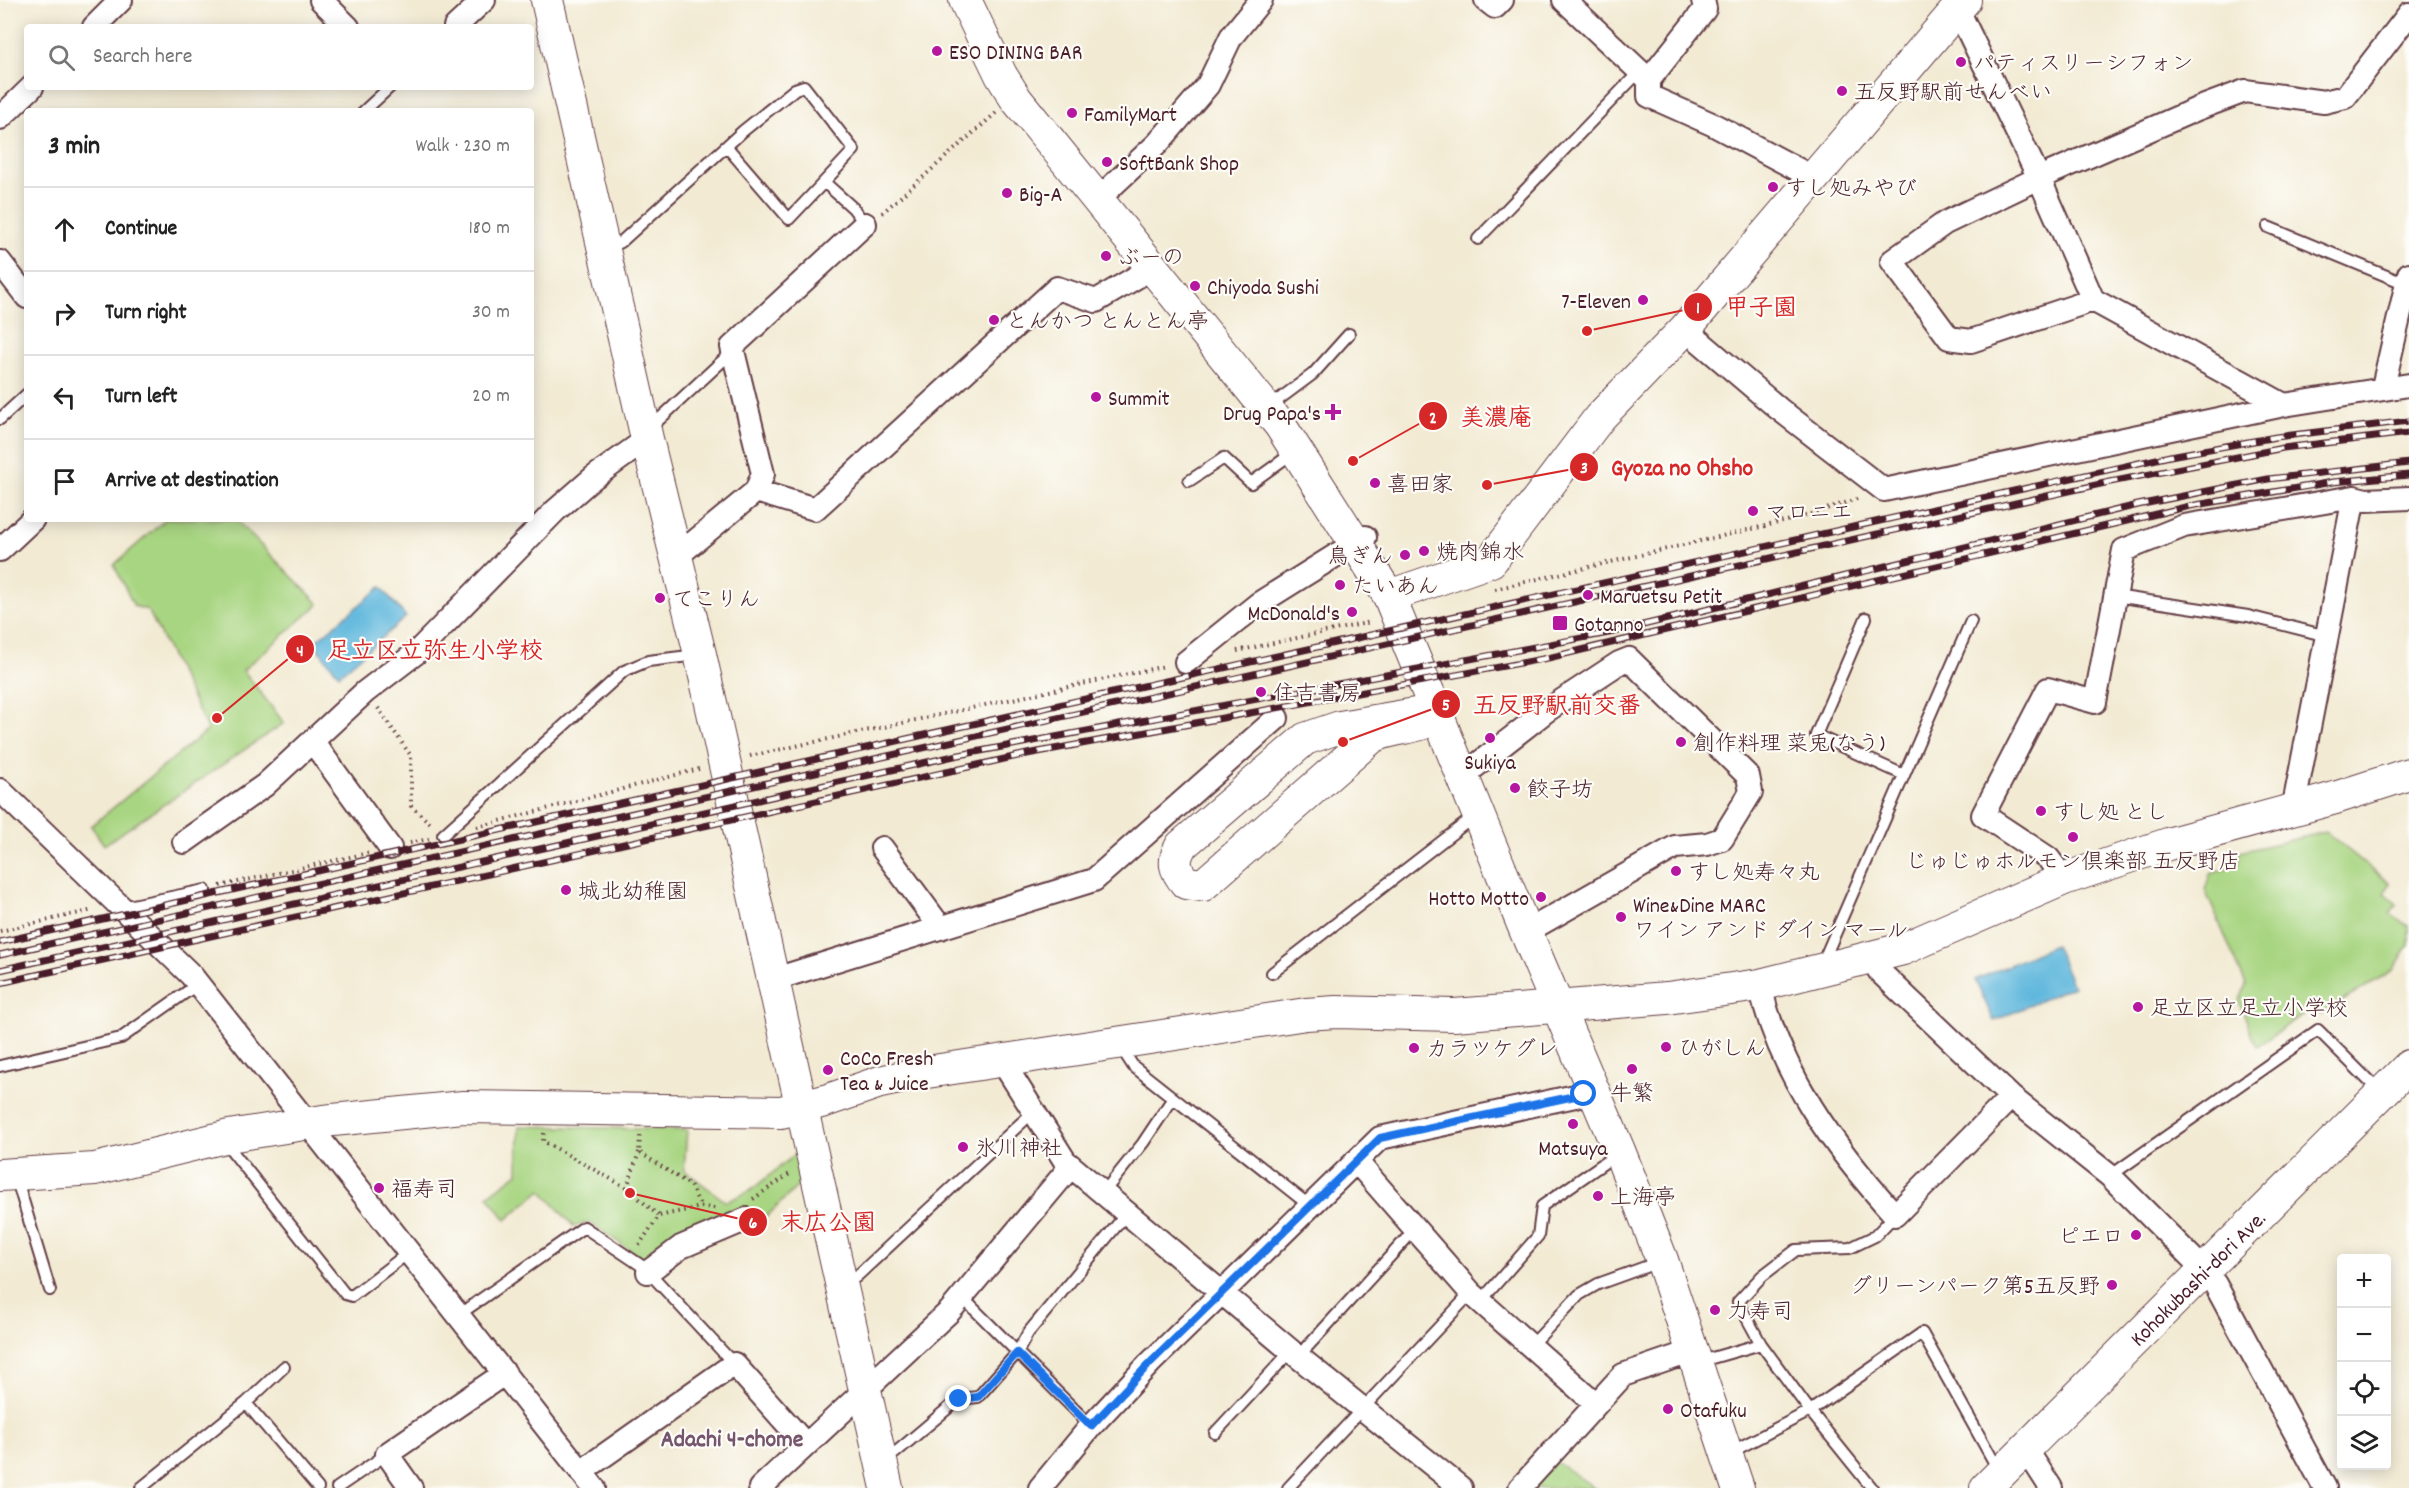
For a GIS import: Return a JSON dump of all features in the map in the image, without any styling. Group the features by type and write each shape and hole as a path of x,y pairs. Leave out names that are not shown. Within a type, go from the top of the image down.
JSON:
{"street":[{"path":"97,24 122,0"},
{"path":"321,0 345,24"},
{"path":"458,24 484,0"},
{"path":"547,0 646,436 700,654 839,1282 884,1473"},
{"path":"965,0 1001,75 1016,99 1096,201 1300,448 1361,541 1393,606 1439,714 1526,932 1620,1153 1662,1260 1738,1488"},
{"path":"1096,201 1158,143 1208,85 1231,38 1261,0"},
{"path":"1486,0 1495,7 1502,0"},
{"path":"1564,0 1644,76 1649,96 1713,124 1814,178"},
{"path":"1644,76 1705,9 1703,0"},
{"path":"1393,606 1491,561 1600,417 1685,329 1962,5 2093,300 2284,405"},
{"path":"2093,300 1971,341 1961,341 1949,338 1892,261 1945,223 2039,178 2197,109 2245,92 2324,102 2345,97 2409,14"},
{"path":"0,118 29,90"},
{"path":"676,557 756,491 763,474 732,347 865,224"},
{"path":"0,262 24,293"},
{"path":"756,491 815,509 1057,288 1096,301 1152,268"},
{"path":"2383,387 2406,308 2408,279"},
{"path":"1685,329 1779,409 1884,490 2284,405 2383,387 2409,385"},
{"path":"184,842 265,785 365,692 416,653 555,511 592,478 646,436"},
{"path":"2064,879 2048,858 1983,815 2048,689 2094,702 2124,550 2184,526 2354,497 2366,501 2409,498"},
{"path":"2293,810 2354,497"},
{"path":"0,550 30,522"},
{"path":"1186,662 1258,604 1361,541"},
{"path":"1464,775 1546,711 1619,663 1629,659 1748,776 1750,792 1722,839 1707,844 1675,847 1526,932"},
{"path":"1427,712 1439,714 1432,721 1390,729 1371,738 1203,885 1186,883 1178,873 1174,865 1181,846 1305,739 1340,727 1427,712"},
{"path":"772,980 1094,880 1277,718"},
{"path":"313,742 390,848"},
{"path":"7,1174 95,1169 229,1136 305,1123 463,1107 781,1112 801,1108 879,1082 1306,1014 1336,1012 1454,1016 1558,1005 1667,998 1760,985 1871,958 1931,939 2064,879 2168,844 2293,810 2409,774"},
{"path":"0,790 121,905 198,984 457,1316 506,1372 585,1482 734,1364 806,1445"},
{"path":"882,848 942,928"},
{"path":"1871,958 1880,972 2011,1097 2110,1176 2204,1270 2215,1284 2325,1488"},
{"path":"1760,985 1782,1056 1840,1152 1895,1215 2011,1097"},
{"path":"1002,1061 1071,1166 1295,1354 1461,1488"},
{"name":"Kohokubashi-dori Ave.","path":"1993,1481 2409,1066"},
{"path":"1040,1488 1091,1426 1380,1138 1594,1092"},
{"path":"1356,1161 1476,1297 1529,1347 1596,1404"},
{"path":"760,1488 962,1297 1071,1166"},
{"path":"648,1272 681,1247 745,1211"},
{"path":"1520,1488 1623,1375 1681,1355 1695,1362"},
{"path":"411,1488 387,1454 506,1372"},
{"path":"2026,1449 2051,1488"}],"lane":[{"path":"1479,238 1644,76"},
{"path":"604,251 621,242 727,147 795,89 804,86 854,150 789,219 727,147"},
{"path":"367,108 387,90"},
{"path":"824,182 853,208 865,224"},
{"path":"2268,227 2408,279"},
{"path":"1267,408 1313,374 1349,334"},
{"path":"646,436 733,351"},
{"path":"0,419 24,397"},
{"path":"1189,481 1224,458 1251,483 1300,448"},
{"path":"2115,596 2248,616 2327,636"},
{"path":"1866,618 1816,735 1904,775"},
{"path":"1827,968 1825,957 1971,621"},
{"path":"443,836 624,671 648,661 700,654"},
{"path":"1272,973 1478,813"},
{"path":"121,905 205,890"},
{"path":"0,1066 121,1038 198,984"},
{"path":"2110,1176 2318,1030 2382,1093"},
{"path":"1119,1044 1134,1066 1310,1206"},
{"path":"1103,1192 1143,1143 1173,1098"},
{"path":"839,1282 856,1277 1034,1111"},
{"path":"229,1136 232,1151 345,1294 352,1296 408,1253"},
{"path":"1288,1488 1538,1236 1542,1206 1620,1153"},
{"path":"7,1174 50,1290"},
{"path":"884,1473 895,1454 959,1399 978,1397 1017,1353 1028,1334 1127,1213"},
{"path":"1872,1488 1810,1411 1761,1344 1738,1302 1762,1276 1796,1250 1850,1248 1875,1236 1895,1215"},
{"path":"457,1316 584,1227 648,1272 734,1364"},
{"path":"1215,1433 1295,1354 1416,1228"},
{"path":"1529,1347 1579,1295 1598,1284 1662,1260"},
{"path":"962,1297 1091,1426"},
{"path":"1726,1455 1810,1411 1922,1333 1993,1481"},
{"path":"1695,1362 1761,1344"},
{"path":"141,1488 246,1403 284,1366"},
{"path":"246,1403 318,1488"},
{"path":"337,1488 387,1454"}],"path":[{"path":"865,224 874,221 986,121 1016,99"},
{"path":"1491,587 1497,590 1795,519 1884,490"},
{"path":"1230,652 1393,606"},
{"path":"205,890 443,836 724,762 1186,662"},
{"path":"365,692 411,756 411,806 443,836"},
{"path":"0,931 121,905"},
{"path":"544,1122 543,1141 627,1188 659,1216"},
{"path":"627,1188 639,1152 640,1134"},
{"path":"639,1152 690,1185 701,1207"},
{"path":"745,1211 794,1171"},
{"path":"630,1258 659,1216 701,1207 718,1209"}],"green space":[{"path":"163,522 238,522 319,604 243,670 284,723 104,845 91,826 208,730 148,610 134,606 114,565"},
{"path":"2326,832 2390,884 2384,893 2397,904 2390,913 2409,927 2409,946 2393,970 2320,1015 2311,1009 2257,1046 2239,1002 2246,985 2205,890 2210,874 2239,864 2239,852"},
{"path":"519,1126 687,1130 684,1170 726,1202 750,1191 797,1153 803,1181 761,1222 747,1211 646,1261 589,1222 574,1227 541,1190 506,1220 488,1196 518,1173"},
{"path":"1556,1462 1595,1488 1531,1488"}],"water":[{"path":"381,587 406,617 339,675 313,643"},
{"path":"2055,945 2073,986 1994,1021 1975,980"}],"railway":[{"path":"0,942 2170,456 2276,437 2409,421"},
{"path":"0,955 2105,483 2283,448 2409,433"},
{"path":"0,970 954,756 1614,632 2138,505 2268,479 2409,463"},
{"path":"0,983 1027,754 1548,658 2190,506 2333,482 2409,475"}],"place":[{"name":"ESO DINING BAR","path":"937,51"},
{"name":"パティスリーシフォン","path":"1961,62"},
{"name":"五反野駅前せんべい","path":"1842,91"},
{"name":"FamilyMart","path":"1072,113"},
{"name":"SoftBank Shop","path":"1107,162"},
{"name":"すし処みやび","path":"1773,187"},
{"name":"Big-A","path":"1007,193"},
{"name":"ぶーの","path":"1106,256"},
{"name":"Chiyoda Sushi","path":"1195,286"},
{"name":"7-Eleven","path":"1643,300"},
{"name":"とんかつ とんとん亭","path":"994,320"},
{"name":"甲子園","path":"1587,331"},
{"name":"Summit","path":"1096,397"},
{"name":"Drug Papa's","path":"1333,412"},
{"name":"美濃庵","path":"1353,461"},
{"name":"喜田家","path":"1375,483"},
{"name":"Gyoza no Ohsho","path":"1487,485"},
{"name":"マロニエ","path":"1753,511"},
{"name":"焼肉錦水","path":"1424,551"},
{"name":"鳥ぎん","path":"1405,555"},
{"name":"たいあん","path":"1340,585"},
{"name":"Maruetsu Petit","path":"1588,595"},
{"name":"てこりん","path":"660,598"},
{"name":"McDonald's","path":"1352,612"},
{"name":"Gotanno","path":"1560,623"},
{"name":"住吉書房","path":"1261,692"},
{"name":"足立区立弥生小学校","path":"217,718"},
{"name":"Sukiya","path":"1490,738"},
{"name":"五反野駅前交番","path":"1343,742"},
{"name":"創作料理 菜兎(なう)","path":"1681,742"},
{"name":"餃子坊","path":"1515,788"},
{"name":"すし処 とし","path":"2041,811"},
{"name":"じゅじゅホルモン倶楽部 五反野店","path":"2073,837"},
{"name":"すし処寿々丸","path":"1676,871"},
{"name":"城北幼稚園","path":"566,890"},
{"name":"Hotto Motto","path":"1541,897"},
{"name":"Wine&Dine MARC ワイン アンド ダイン マール","path":"1621,917"},
{"name":"足立区立足立小学校","path":"2138,1007"},
{"name":"ひがしん","path":"1666,1047"},
{"name":"カラツケグレ","path":"1414,1048"},
{"name":"牛繁","path":"1632,1069"},
{"name":"CoCo Fresh Tea & Juice","path":"828,1070"},
{"name":"Matsuya","path":"1573,1124"},
{"name":"氷川神社","path":"963,1147"},
{"name":"福寿司","path":"379,1188"},
{"name":"末広公園","path":"630,1193"},
{"name":"上海亭","path":"1598,1196"},
{"name":"ピエロ","path":"2136,1235"},
{"name":"グリーンパーク第5五反野","path":"2112,1285"},
{"name":"力寿司","path":"1715,1310"},
{"name":"Otafuku","path":"1668,1409"}],"district":[{"name":"Adachi 4-chome","path":"732,1438"}],"route":[{"path":"959,1399 978,1397 1017,1353 1091,1426 1150,1363 1380,1138 1584,1094"}]}
